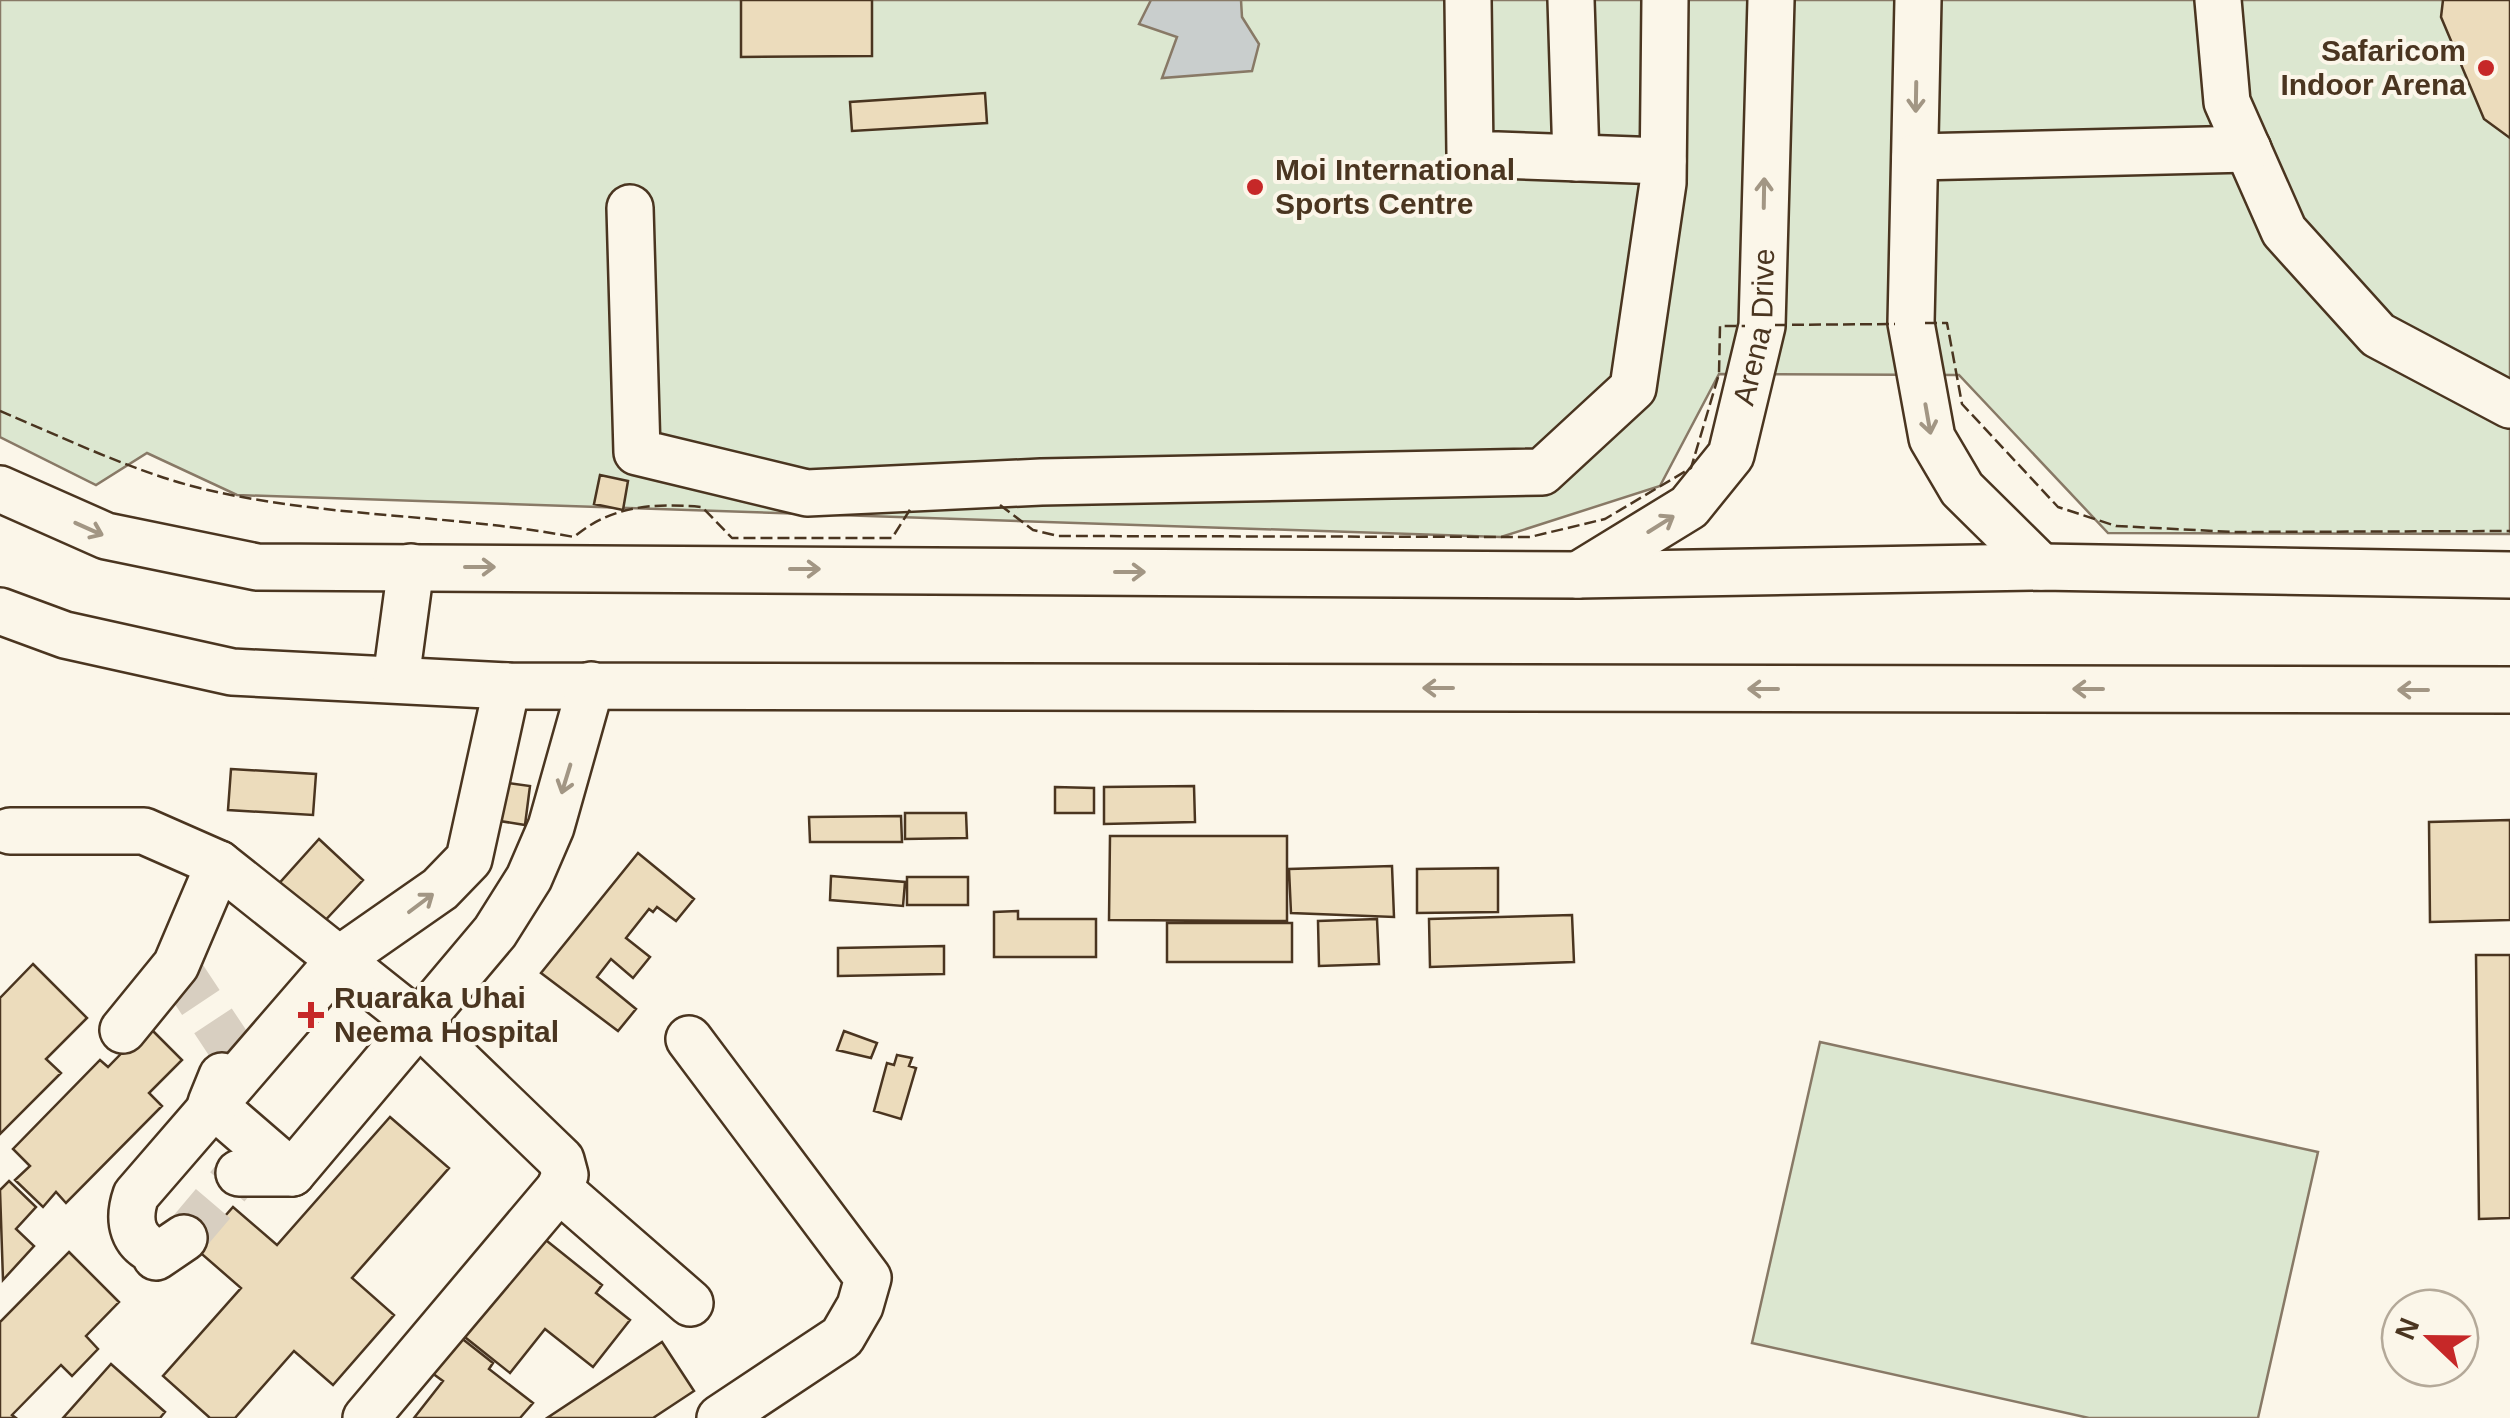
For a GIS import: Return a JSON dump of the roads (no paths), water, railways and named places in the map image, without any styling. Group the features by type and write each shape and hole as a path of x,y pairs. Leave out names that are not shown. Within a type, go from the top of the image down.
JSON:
{"street":[{"path":"1468,0 1470,154 1663,161"},
{"path":"1571,0 1576,158"},
{"path":"630,208 637,452 807,492 1542,472 1632,388 1663,161 1665,0"},
{"name":"Arena Drive","path":"1578,575 1689,506 1732,455 1762,326 1771,0"},
{"path":"1918,0 1911,323 1932,438 1962,489 2041,567"},
{"path":"2218,0 2228,102 2284,231 2378,335 2510,404"},
{"path":"1915,157 2248,149"},
{"path":"0,489 106,536 257,566 1578,575 2041,567 2510,575"},
{"path":"396,679 411,567"},
{"path":"0,611 65,636 232,672 506,686 2510,690"},
{"path":"239,1173 292,1173 495,932 529,878 551,827 591,684"},
{"path":"184,1238 156,1257 160,1254 146,1249 134,1232 130,1214 136,1195 211,1103 341,958 440,888 469,859 506,686"},
{"path":"10,831 144,831 218,864 419,1023 561,1160 565,1175 559,1189 366,1418"},
{"path":"123,1030 176,965 218,864"},
{"path":"689,1039 868,1278 860,1306 842,1336 720,1418"},
{"path":"211,1103 233,1051"},
{"path":"211,1103 292,1173"},
{"path":"559,1189 690,1303"}],"tunnel":[{"path":"176,965 233,1051"},
{"path":"184,1238 239,1173"}],"place":[{"name":"Safaricom Indoor Arena","path":"2486,68"},
{"name":"Moi International Sports Centre","path":"1255,187"},
{"name":"Ruaraka Uhai Neema Hospital","path":"311,1015"}]}
